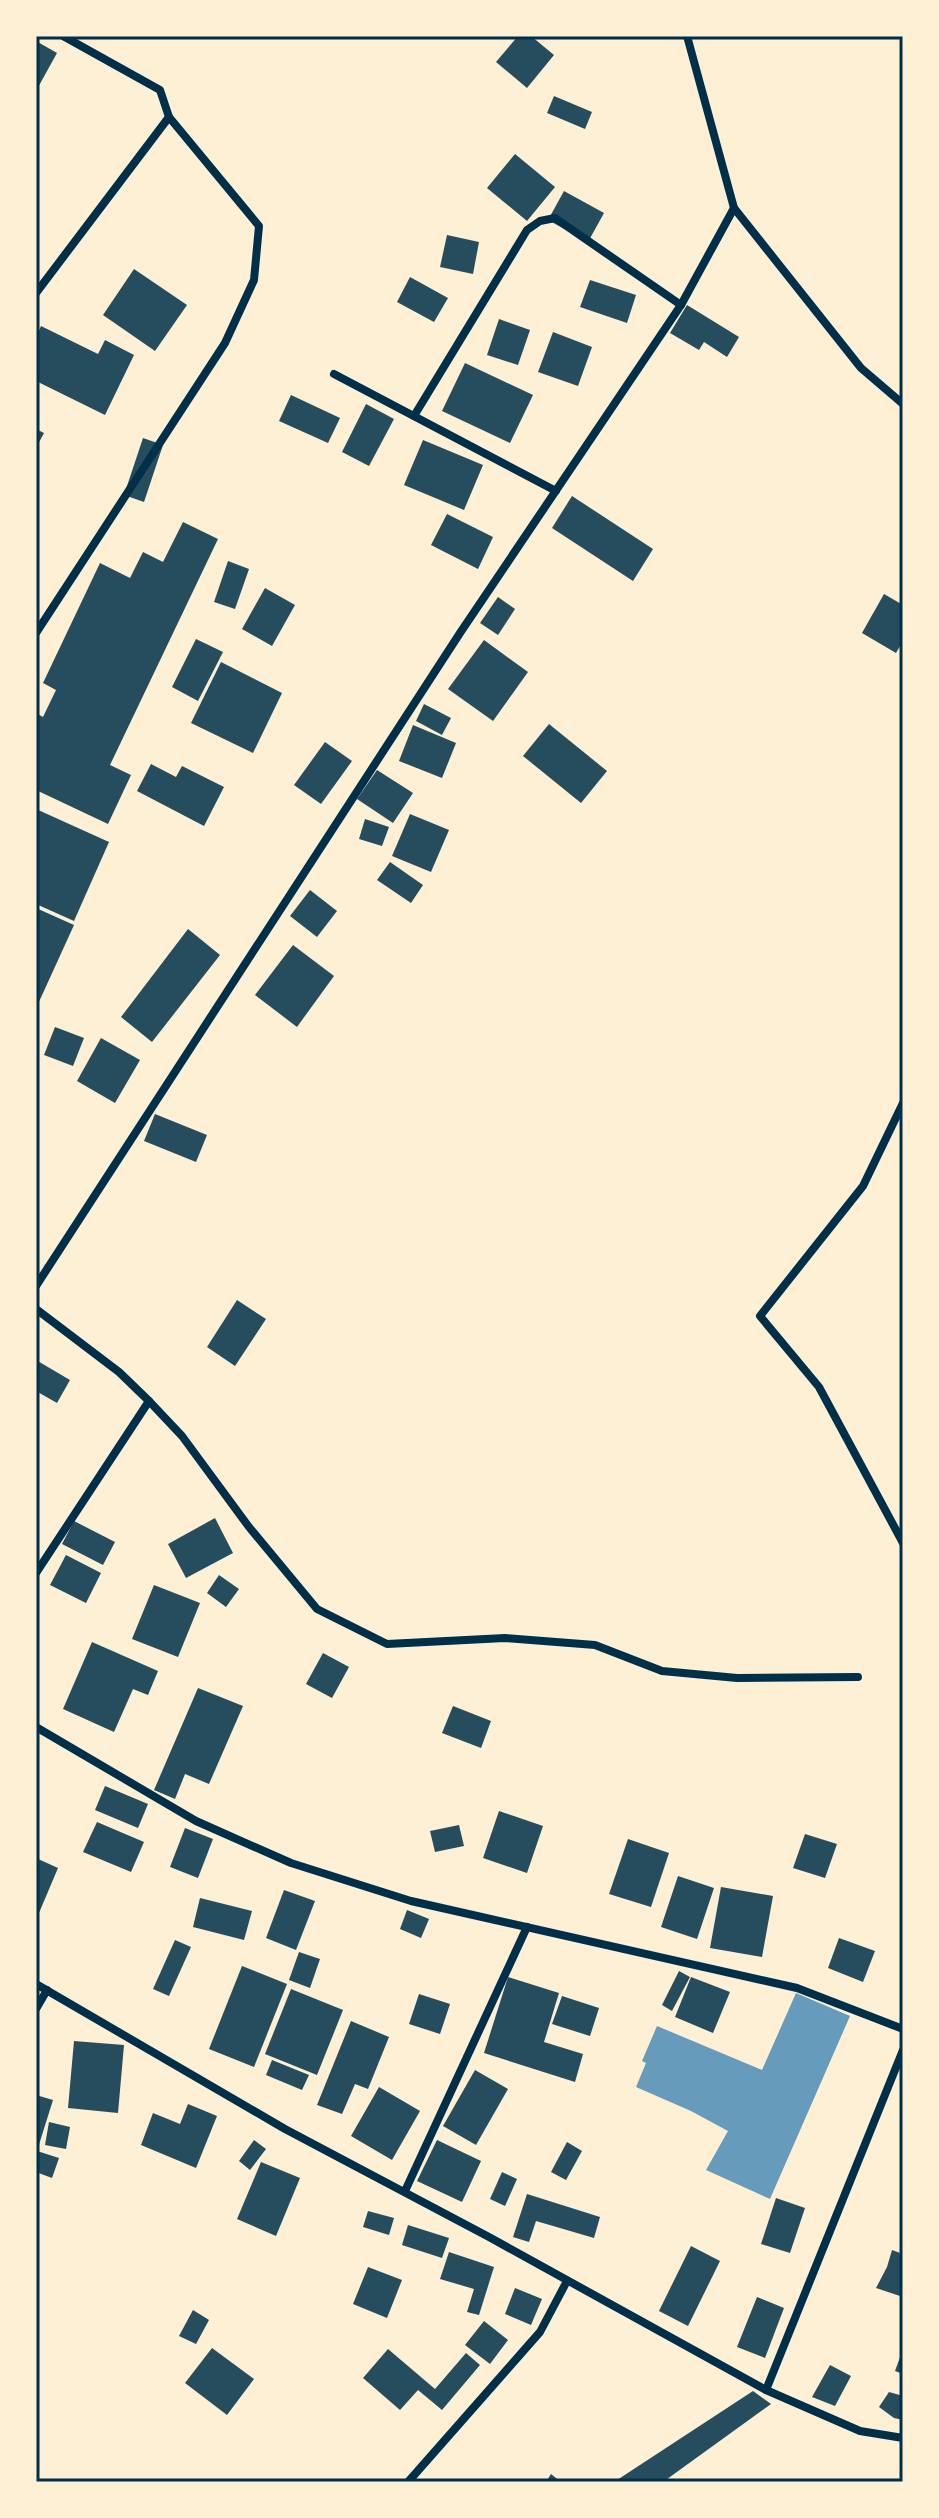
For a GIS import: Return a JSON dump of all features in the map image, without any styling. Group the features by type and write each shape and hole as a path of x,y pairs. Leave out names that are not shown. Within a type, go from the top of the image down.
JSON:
{"street":[{"path":"36,633 225,343 254,280 259,226 169,117 160,90 63,36"},
{"path":"687,36 734,208 861,368 903,404"},
{"path":"36,293 169,117"},
{"path":"36,1286 451,647 681,305 734,208"},
{"path":"414,416 527,230 540,221 555,218 681,305"},
{"path":"334,374 556,491"},
{"path":"903,1103 863,1186 760,1316 819,1387 903,1543"},
{"path":"36,1309 119,1372 182,1436 249,1527 317,1609 387,1644 505,1638 595,1645 662,1671 737,1678 858,1677"},
{"path":"36,1573 149,1401"},
{"path":"36,1727 196,1821 291,1863 411,1901 797,1988 903,2029"},
{"path":"405,2191 527,1927"},
{"path":"36,1984 285,2129 405,2191 766,2390 860,2431 903,2438"},
{"path":"36,2009 47,1990"},
{"path":"766,2390 903,2050"},
{"path":"408,2482 540,2332 567,2281"}],"water":[{"path":"796,1993 850,2016 770,2199 706,2170 728,2131 636,2087 646,2063 642,2061 657,2026 762,2070"}],"building":[{"path":"518,36 531,36 554,55 527,88 496,62"},
{"path":"36,41 57,53 36,91"},
{"path":"554,96 592,112 585,129 547,113"},
{"path":"515,154 555,187 527,221 487,188"},
{"path":"564,191 604,213 588,242 548,220"},
{"path":"447,235 479,242 473,274 440,267"},
{"path":"134,269 187,305 155,351 103,315"},
{"path":"410,277 448,298 434,322 397,302"},
{"path":"590,280 636,295 627,323 580,307"},
{"path":"687,305 739,337 727,357 704,342 699,350 670,333"},
{"path":"499,319 530,330 518,365 487,355"},
{"path":"41,326 98,354 105,340 134,355 105,415 36,381 36,337"},
{"path":"553,332 592,347 578,386 538,372"},
{"path":"465,363 533,395 510,443 442,411"},
{"path":"291,395 340,418 328,443 279,421"},
{"path":"366,404 394,419 369,466 342,452"},
{"path":"36,429 44,433 36,448"},
{"path":"143,438 163,445 144,502 124,495"},
{"path":"423,440 483,465 464,510 404,485"},
{"path":"572,496 653,549 633,581 552,528"},
{"path":"447,514 493,537 478,569 431,545"},
{"path":"183,522 218,539 110,765 131,775 108,824 36,790 36,713 43,717 56,690 43,683 100,563 130,578 143,552 163,562"},
{"path":"228,561 249,569 235,609 214,602"},
{"path":"265,588 295,605 272,646 242,629"},
{"path":"884,594 903,605 903,641 896,653 862,633"},
{"path":"498,597 515,609 498,635 480,623"},
{"path":"196,639 223,652 198,701 172,687"},
{"path":"484,640 528,672 493,721 448,689"},
{"path":"221,662 282,693 253,753 191,723"},
{"path":"424,704 451,718 442,735 416,721"},
{"path":"549,724 607,771 581,803 523,756"},
{"path":"413,725 456,743 442,778 399,761"},
{"path":"325,742 352,761 321,804 294,785"},
{"path":"151,764 176,777 182,766 224,787 204,826 137,791"},
{"path":"377,770 413,793 393,823 357,799"},
{"path":"36,809 109,842 74,921 36,904"},
{"path":"410,814 449,830 431,872 392,856"},
{"path":"365,819 389,827 382,846 359,839"},
{"path":"390,862 423,885 411,903 377,880"},
{"path":"310,890 337,911 317,937 290,916"},
{"path":"36,908 74,925 38,1004 36,1003"},
{"path":"188,929 220,955 152,1042 121,1017"},
{"path":"293,945 334,976 297,1027 255,995"},
{"path":"55,1027 84,1038 73,1066 44,1055"},
{"path":"101,1038 140,1060 115,1103 77,1081"},
{"path":"155,1114 207,1135 196,1162 144,1141"},
{"path":"237,1300 266,1319 235,1366 207,1347"},
{"path":"36,1360 70,1380 57,1403 36,1391"},
{"path":"215,1518 233,1553 186,1578 168,1544"},
{"path":"74,1521 115,1542 103,1565 62,1544"},
{"path":"66,1555 101,1573 86,1603 50,1585"},
{"path":"219,1575 239,1589 226,1607 207,1593"},
{"path":"154,1585 200,1603 178,1657 132,1639"},
{"path":"92,1642 158,1671 148,1695 133,1689 114,1732 63,1709"},
{"path":"323,1653 349,1667 332,1698 306,1684"},
{"path":"198,1688 243,1706 209,1784 185,1774 175,1799 154,1790"},
{"path":"453,1706 491,1721 481,1748 442,1733"},
{"path":"105,1786 148,1804 138,1828 95,1810"},
{"path":"499,1811 543,1826 527,1873 483,1858"},
{"path":"97,1822 144,1842 131,1872 83,1852"},
{"path":"459,1825 464,1846 435,1852 430,1831"},
{"path":"185,1828 213,1839 198,1878 170,1867"},
{"path":"805,1834 837,1844 825,1878 793,1868"},
{"path":"628,1839 669,1853 651,1907 609,1894"},
{"path":"36,1858 58,1868 36,1920"},
{"path":"678,1876 714,1888 697,1939 661,1927"},
{"path":"721,1887 773,1896 762,1957 710,1948"},
{"path":"284,1890 315,1901 296,1950 266,1938"},
{"path":"200,1898 252,1911 244,1940 193,1927"},
{"path":"407,1910 429,1919 421,1938 400,1929"},
{"path":"839,1938 875,1951 863,1982 828,1968"},
{"path":"175,1940 191,1947 169,1996 153,1989"},
{"path":"299,1952 320,1959 310,1988 289,1980"},
{"path":"242,1966 287,1984 254,2067 209,2049"},
{"path":"679,1971 690,1977 672,2011 662,2005"},
{"path":"508,1977 559,1993 544,2042 583,2054 575,2082 484,2053"},
{"path":"691,1977 730,1992 713,2033 675,2017"},
{"path":"291,1989 343,2010 317,2075 265,2054"},
{"path":"419,1994 450,2004 440,2034 409,2024"},
{"path":"562,1996 599,2008 590,2036 552,2024"},
{"path":"351,2021 389,2037 368,2089 355,2084 342,2114 317,2105"},
{"path":"74,2041 124,2045 118,2113 68,2108"},
{"path":"272,2060 309,2075 302,2090 266,2075"},
{"path":"475,2070 508,2089 476,2145 443,2126"},
{"path":"379,2087 420,2111 392,2160 351,2136"},
{"path":"36,2095 53,2100 37,2151 59,2158 52,2178 36,2172"},
{"path":"188,2104 217,2116 196,2168 141,2145 153,2113 180,2124"},
{"path":"49,2122 70,2127 66,2149 45,2145"},
{"path":"254,2140 266,2149 250,2170 239,2161"},
{"path":"437,2140 481,2161 462,2202 417,2181"},
{"path":"567,2142 582,2151 566,2180 551,2172"},
{"path":"261,2162 300,2178 276,2236 237,2219"},
{"path":"502,2172 517,2179 505,2206 490,2199"},
{"path":"527,2194 600,2217 594,2238 536,2221 529,2242 513,2237"},
{"path":"776,2198 805,2208 790,2253 761,2244"},
{"path":"368,2211 394,2218 389,2235 363,2227"},
{"path":"408,2225 449,2238 442,2258 402,2245"},
{"path":"691,2246 720,2261 688,2326 659,2311"},
{"path":"892,2250 903,2254 903,2297 876,2288"},
{"path":"449,2252 494,2267 479,2315 467,2312 474,2289 440,2279"},
{"path":"368,2267 402,2280 387,2318 353,2304"},
{"path":"515,2288 542,2299 531,2325 505,2314"},
{"path":"757,2297 784,2308 765,2358 737,2347"},
{"path":"193,2310 209,2320 196,2344 179,2336"},
{"path":"484,2321 508,2340 490,2364 465,2345"},
{"path":"212,2348 254,2379 227,2415 185,2383"},
{"path":"388,2349 435,2389 466,2353 480,2365 442,2410 418,2390 400,2410 363,2378"},
{"path":"903,2349 903,2374 895,2371"},
{"path":"830,2365 851,2376 835,2406 812,2397"},
{"path":"753,2391 771,2404 663,2482 614,2482"},
{"path":"889,2392 903,2396 903,2420 894,2418 879,2407"},
{"path":"551,2474 561,2482 546,2482"}]}
